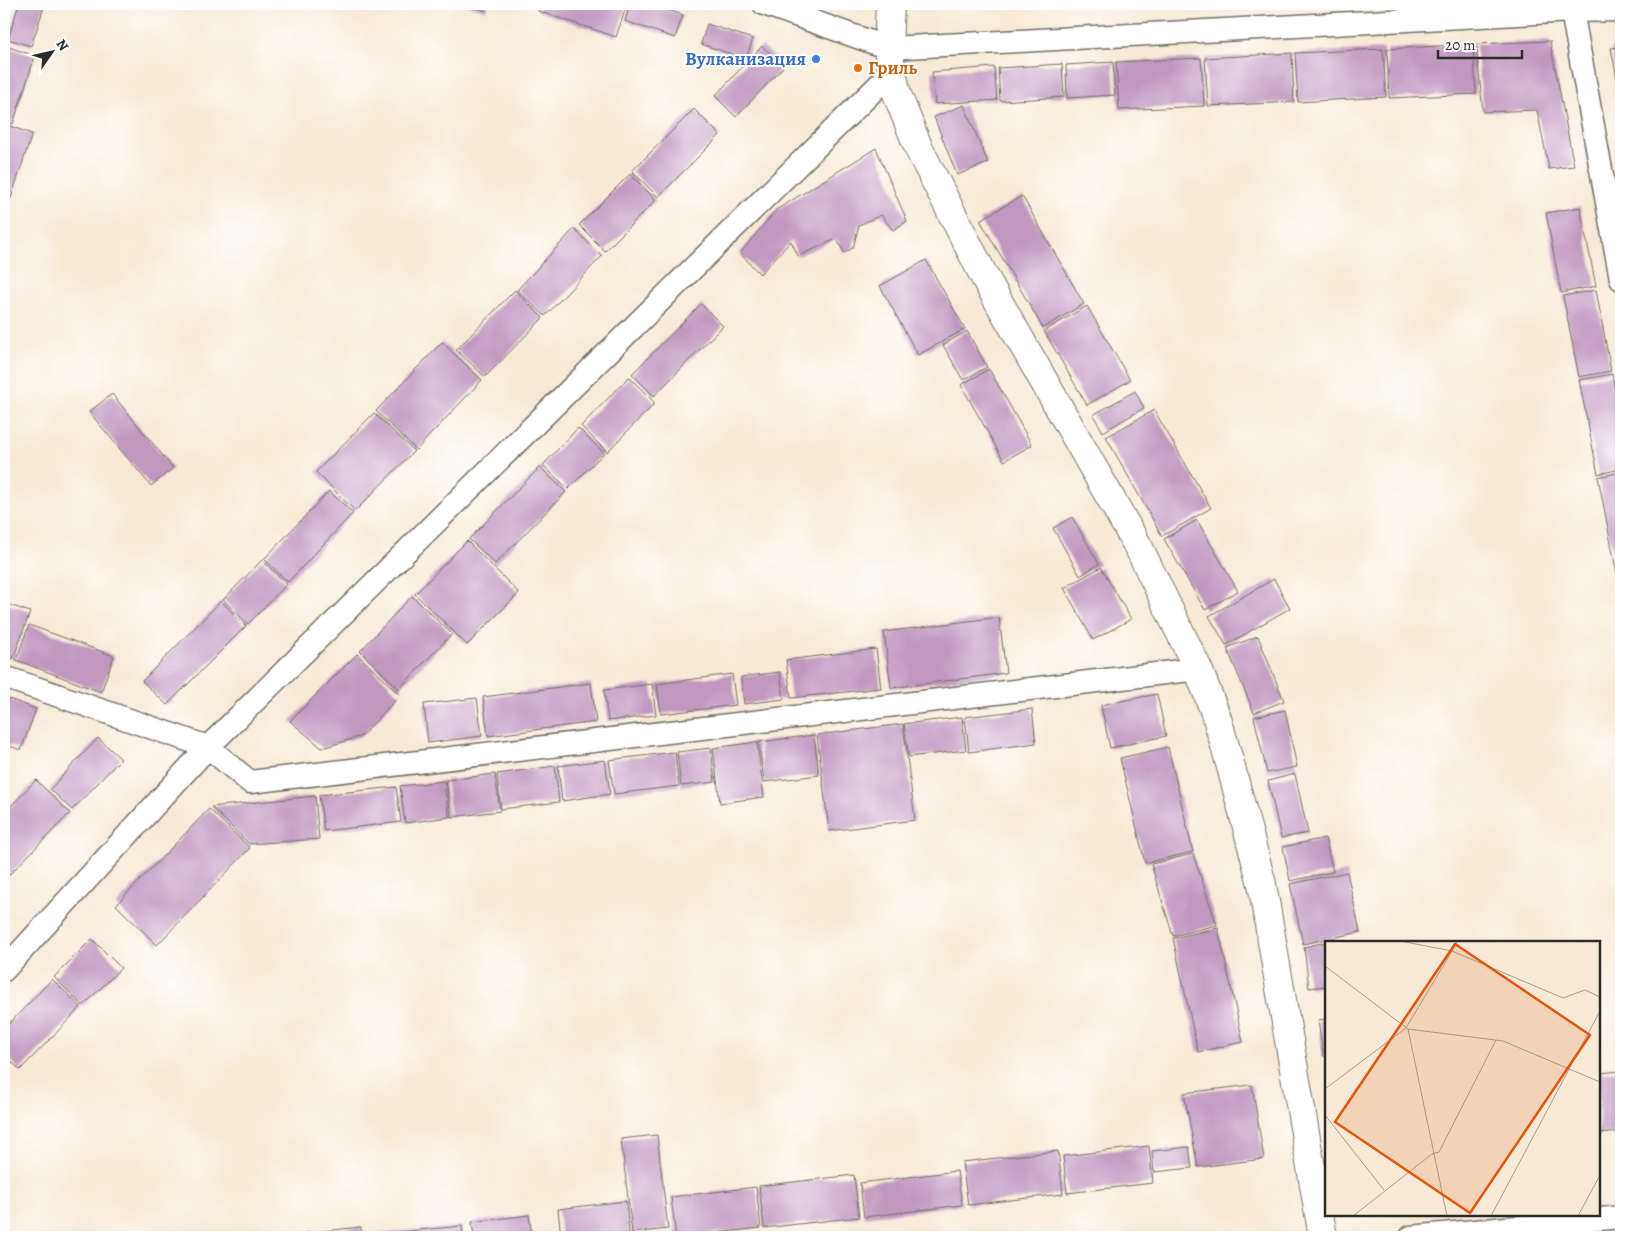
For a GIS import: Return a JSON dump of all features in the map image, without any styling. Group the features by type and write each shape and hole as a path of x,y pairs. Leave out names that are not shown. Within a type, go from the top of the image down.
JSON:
{"main road":[{"path":"890,4 890,60 897,94 923,158 984,276 1139,548 1198,670 1217,718 1262,884 1323,1237"}],"street":[{"path":"764,4 890,60 1570,7 1621,10"},
{"path":"1570,7 1621,279"},
{"path":"4,970 208,747 890,60"},
{"path":"4,677 208,747 250,782 1198,670"},
{"path":"1411,1237 1621,1217"}],"building":[{"path":"19,4 45,4 31,46 8,39"},
{"path":"464,4 488,4 486,11"},
{"path":"540,4 627,4 616,37 538,11"},
{"path":"630,4 650,4 683,15 675,38 625,21"},
{"path":"707,24 753,39 746,59 701,44"},
{"path":"1550,41 1574,166 1549,169 1537,110 1483,112 1476,44"},
{"path":"1473,44 1476,94 1389,98 1387,49"},
{"path":"6,46 35,56 13,124 4,121 4,55"},
{"path":"762,46 784,66 736,117 715,96"},
{"path":"1621,47 1621,94 1620,94 1611,48"},
{"path":"1383,49 1386,97 1298,102 1295,53"},
{"path":"1292,53 1294,102 1208,106 1205,58"},
{"path":"1201,58 1204,106 1119,110 1116,62"},
{"path":"1113,62 1115,95 1067,98 1066,65"},
{"path":"1062,64 1064,97 1000,101 998,68"},
{"path":"994,67 997,100 935,104 932,72"},
{"path":"964,105 988,163 957,175 934,117"},
{"path":"694,109 720,135 658,197 632,171"},
{"path":"4,124 32,134 11,198 4,196"},
{"path":"876,148 907,221 893,230 881,215 859,225 853,248 844,253 837,239 798,256 791,241 760,274 740,253 776,210"},
{"path":"630,174 656,200 605,251 579,225"},
{"path":"1022,196 1084,304 1043,328 980,220"},
{"path":"1580,207 1596,286 1561,293 1546,213"},
{"path":"574,229 602,256 545,316 517,290"},
{"path":"926,260 965,329 918,355 880,286"},
{"path":"515,290 543,318 485,377 456,350"},
{"path":"1596,290 1611,371 1579,377 1563,296"},
{"path":"701,304 723,326 654,396 632,374"},
{"path":"1087,306 1130,380 1087,405 1044,331"},
{"path":"967,331 987,367 963,380 943,345"},
{"path":"442,342 482,380 416,450 376,411"},
{"path":"989,369 1032,445 1004,461 961,385"},
{"path":"1612,374 1621,423 1621,469 1598,474 1579,380"},
{"path":"629,377 655,403 607,452 581,426"},
{"path":"1135,391 1144,408 1103,432 1093,415"},
{"path":"112,394 173,468 151,486 89,412"},
{"path":"1154,410 1211,508 1162,536 1106,437"},
{"path":"374,413 414,451 355,511 316,472"},
{"path":"578,428 604,453 568,489 543,465"},
{"path":"540,467 566,492 495,564 469,539"},
{"path":"1621,472 1621,573 1617,574 1598,477"},
{"path":"329,491 353,513 288,582 264,559"},
{"path":"1072,517 1099,564 1080,576 1053,528"},
{"path":"1197,520 1238,591 1205,610 1164,539"},
{"path":"467,541 519,593 467,645 415,594"},
{"path":"262,560 287,584 248,624 223,600"},
{"path":"1101,567 1131,619 1093,640 1064,588"},
{"path":"1274,579 1290,608 1226,645 1209,616"},
{"path":"412,596 452,634 399,689 360,651"},
{"path":"221,601 246,626 167,705 142,681"},
{"path":"4,603 30,612 13,659 4,655"},
{"path":"999,617 1006,673 891,688 884,632"},
{"path":"29,625 114,656 101,692 16,660"},
{"path":"1258,636 1284,701 1254,713 1227,648"},
{"path":"876,649 881,688 791,698 786,660"},
{"path":"357,654 400,695 362,736 322,748 290,721"},
{"path":"780,672 784,699 744,704 741,677"},
{"path":"732,674 736,705 661,714 657,684"},
{"path":"591,683 596,722 488,736 483,697"},
{"path":"652,684 656,715 608,721 604,690"},
{"path":"1157,694 1166,736 1110,748 1101,705"},
{"path":"4,697 36,709 21,750 4,744"},
{"path":"477,698 482,736 428,743 424,704"},
{"path":"1032,709 1036,743 969,752 965,717"},
{"path":"1285,710 1297,767 1267,773 1254,717"},
{"path":"962,717 966,750 909,757 904,724"},
{"path":"903,724 915,820 829,831 817,735"},
{"path":"814,735 819,775 764,782 759,742"},
{"path":"98,738 121,759 72,810 50,789"},
{"path":"757,742 764,797 720,803 713,748"},
{"path":"1168,747 1193,852 1145,863 1120,758"},
{"path":"711,748 715,782 681,786 677,752"},
{"path":"675,752 679,786 614,794 609,760"},
{"path":"605,760 610,794 562,801 558,766"},
{"path":"555,766 559,802 501,809 497,774"},
{"path":"495,774 500,811 451,817 446,780"},
{"path":"1295,774 1308,833 1281,838 1268,781"},
{"path":"36,780 70,813 4,880 4,813"},
{"path":"444,781 449,817 405,823 400,786"},
{"path":"396,787 401,822 324,831 319,795"},
{"path":"315,796 319,839 249,844 211,807"},
{"path":"209,809 250,848 157,945 116,905"},
{"path":"1325,838 1333,872 1290,881 1283,847"},
{"path":"1193,854 1217,925 1173,936 1151,864"},
{"path":"1347,872 1360,932 1303,944 1290,884"},
{"path":"1218,928 1243,1042 1198,1052 1173,938"},
{"path":"92,939 121,968 83,1006 54,977"},
{"path":"1325,942 1325,986 1309,988 1304,947"},
{"path":"52,979 81,1007 20,1070 4,1054 4,1029"},
{"path":"1325,1019 1325,1056 1323,1056 1318,1020"},
{"path":"1621,1071 1621,1132 1600,1134 1600,1073"},
{"path":"1252,1085 1264,1159 1198,1167 1184,1093"},
{"path":"657,1135 668,1229 632,1233 621,1139"},
{"path":"1149,1146 1153,1183 1067,1193 1063,1156"},
{"path":"1189,1147 1192,1168 1154,1172 1152,1151"},
{"path":"1058,1151 1063,1194 968,1205 962,1162"},
{"path":"957,1171 962,1205 864,1217 860,1183"},
{"path":"854,1175 859,1217 764,1228 759,1186"},
{"path":"756,1187 761,1228 676,1237 671,1197"},
{"path":"626,1201 629,1233 596,1237 561,1237 558,1209"},
{"path":"529,1215 532,1237 474,1237 472,1222"},
{"path":"462,1226 463,1237 376,1237 376,1234"},
{"path":"361,1227 362,1237 306,1237 305,1233"}],"place":[{"name":"Вулканизация","path":"816,59"},
{"name":"Гриль","path":"858,68"}]}
